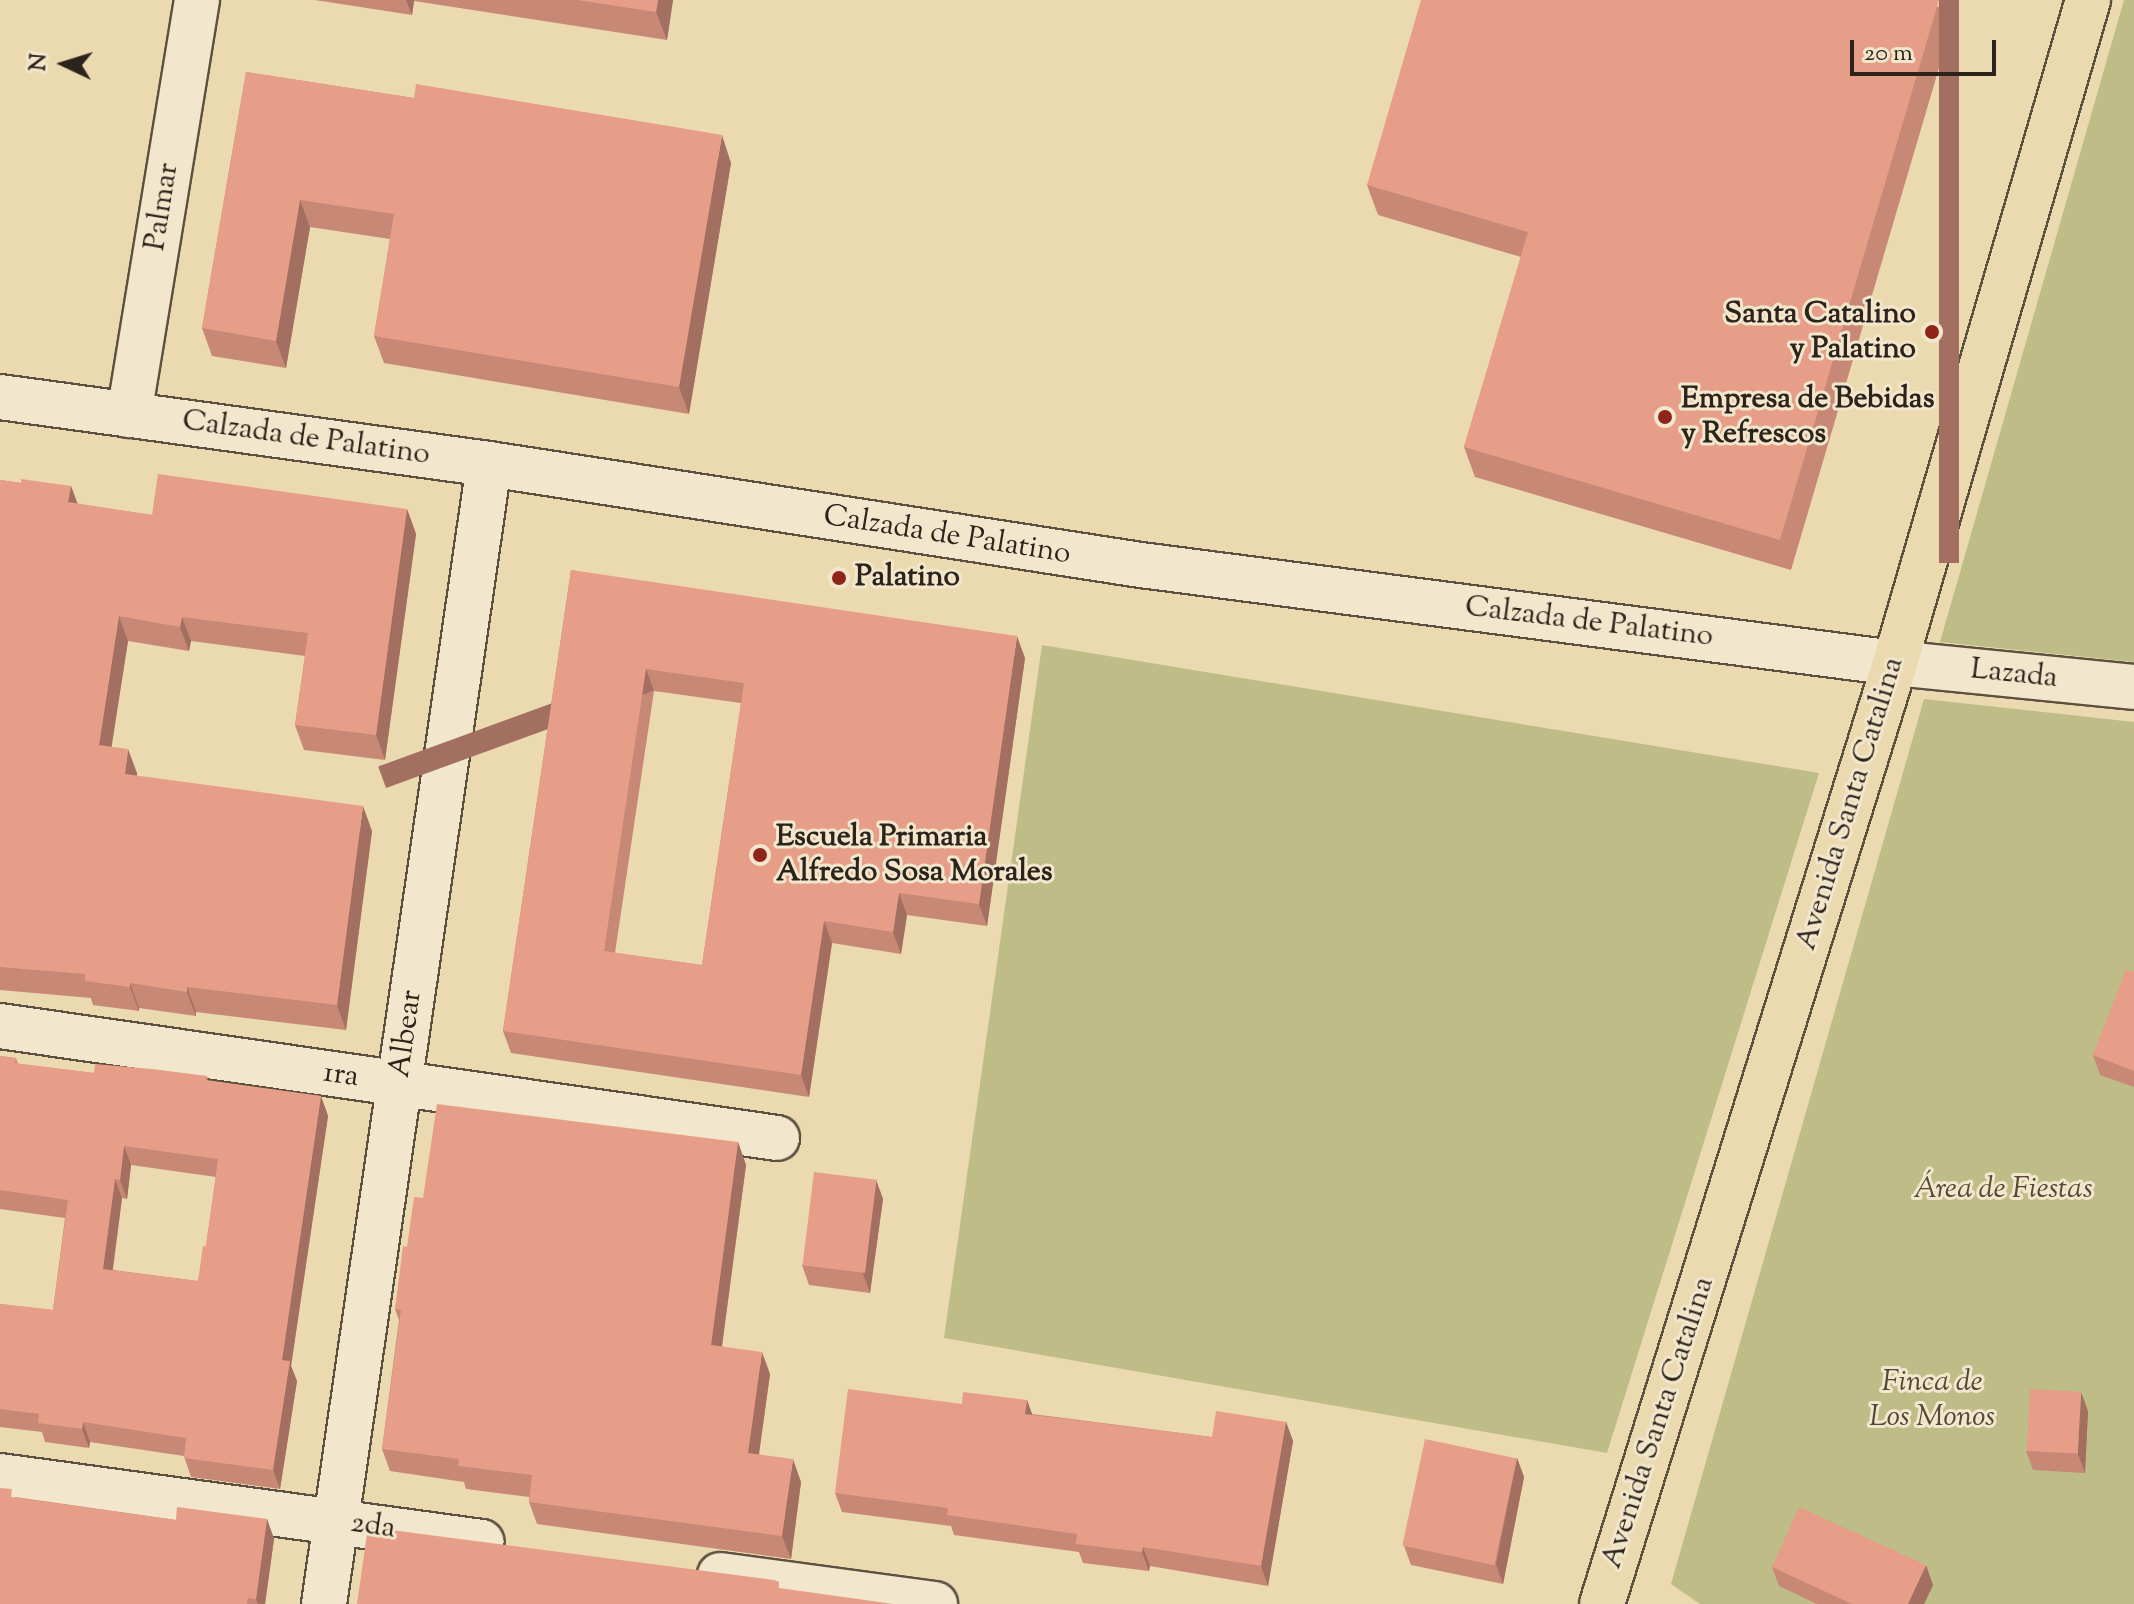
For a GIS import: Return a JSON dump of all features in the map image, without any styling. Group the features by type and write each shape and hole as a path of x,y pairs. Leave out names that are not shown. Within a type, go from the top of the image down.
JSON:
{"main road":[{"name":"Avenida Santa Catalina","path":"1602,1604 1895,663 2088,0"}],"street":[{"name":"Palmar","path":"129,415 197,0"},
{"name":"Calzada de Palatino","path":"0,397 489,464 1141,565 1895,663"},
{"name":"Albear","path":"324,1604 489,464"},
{"name":"Lazada","path":"1895,663 2134,687"},
{"name":"1ra","path":"0,1026 777,1138"},
{"name":"2da","path":"0,1476 525,1548"},
{"path":"683,1569 935,1604"}],"green space":[{"path":"2124,0 2134,0 2134,662 1940,642"},
{"path":"1042,645 1819,773 1607,1453 944,1338"},
{"name":"Finca de Los Monos","path":"1924,699 2134,722 2134,1604 1700,1604 1671,1584"}],"building":[{"path":"577,0 658,0 656,12"},
{"path":"1421,0 1939,0 1780,540 1464,447 1528,232 1367,185"},
{"path":"246,72 414,98 416,84 722,135 679,387 374,336 394,214 300,200 276,341 202,328"},
{"path":"158,474 407,509 376,735 295,725 308,633 182,617 180,627 119,616 99,745 128,749 125,774 363,806 337,1005 187,987 187,992 130,983 130,987 85,981 85,974 0,967 0,480 21,483 21,479 71,486 68,502 152,515"},
{"name":"Escuela Primaria Alfredo Sosa Morales","path":"571,570 1017,636 979,904 899,893 893,932 824,921 801,1075 503,1031","holes":["646,669 744,683 702,965 604,951"]},
{"path":"2126,969 2134,972 2134,1071 2093,1055"},
{"path":"0,1056 16,1058 15,1063 94,1073 95,1064 152,1069 321,1096 282,1360 290,1361 273,1470 184,1458 186,1438 83,1422 82,1429 38,1423 39,1414 0,1409 0,1304 53,1310 68,1200 0,1190","holes":["124,1146 218,1159 198,1281 103,1269 115,1179 120,1180"]},
{"path":"437,1104 738,1142 711,1345 762,1352 748,1453 793,1459 782,1536 529,1502 532,1475 458,1466 459,1459 382,1449 401,1310 395,1309 403,1246 407,1247 414,1197 423,1198"},
{"path":"814,1172 877,1180 865,1273 803,1265"},
{"path":"848,1389 962,1404 963,1392 1027,1400 1025,1414 1212,1437 1216,1411 1286,1422 1261,1566 1143,1547 1142,1552 1076,1544 1077,1534 947,1515 948,1508 835,1493"},
{"path":"2030,1389 2081,1392 2078,1454 2027,1451"},
{"path":"1425,1439 1517,1459 1494,1565 1402,1546"},
{"path":"0,1488 12,1489 11,1497 176,1520 177,1507 267,1519 256,1599 248,1598 247,1604 0,1604"},
{"path":"1799,1507 1926,1565 1908,1604 1852,1604 1772,1567"},
{"path":"368,1527 774,1580 779,1582 779,1588 893,1604 357,1604"}],"place":[{"name":"Santa Catalino y Palatino","path":"1932,332"},
{"name":"Empresa de Bebidas y Refrescos","path":"1665,417"},
{"name":"Palatino","path":"839,578"},
{"name":"Escuela Primaria Alfredo Sosa Morales","path":"760,855"}],"park label":[{"name":"Área de Fiestas","path":"2003,1190"}]}
